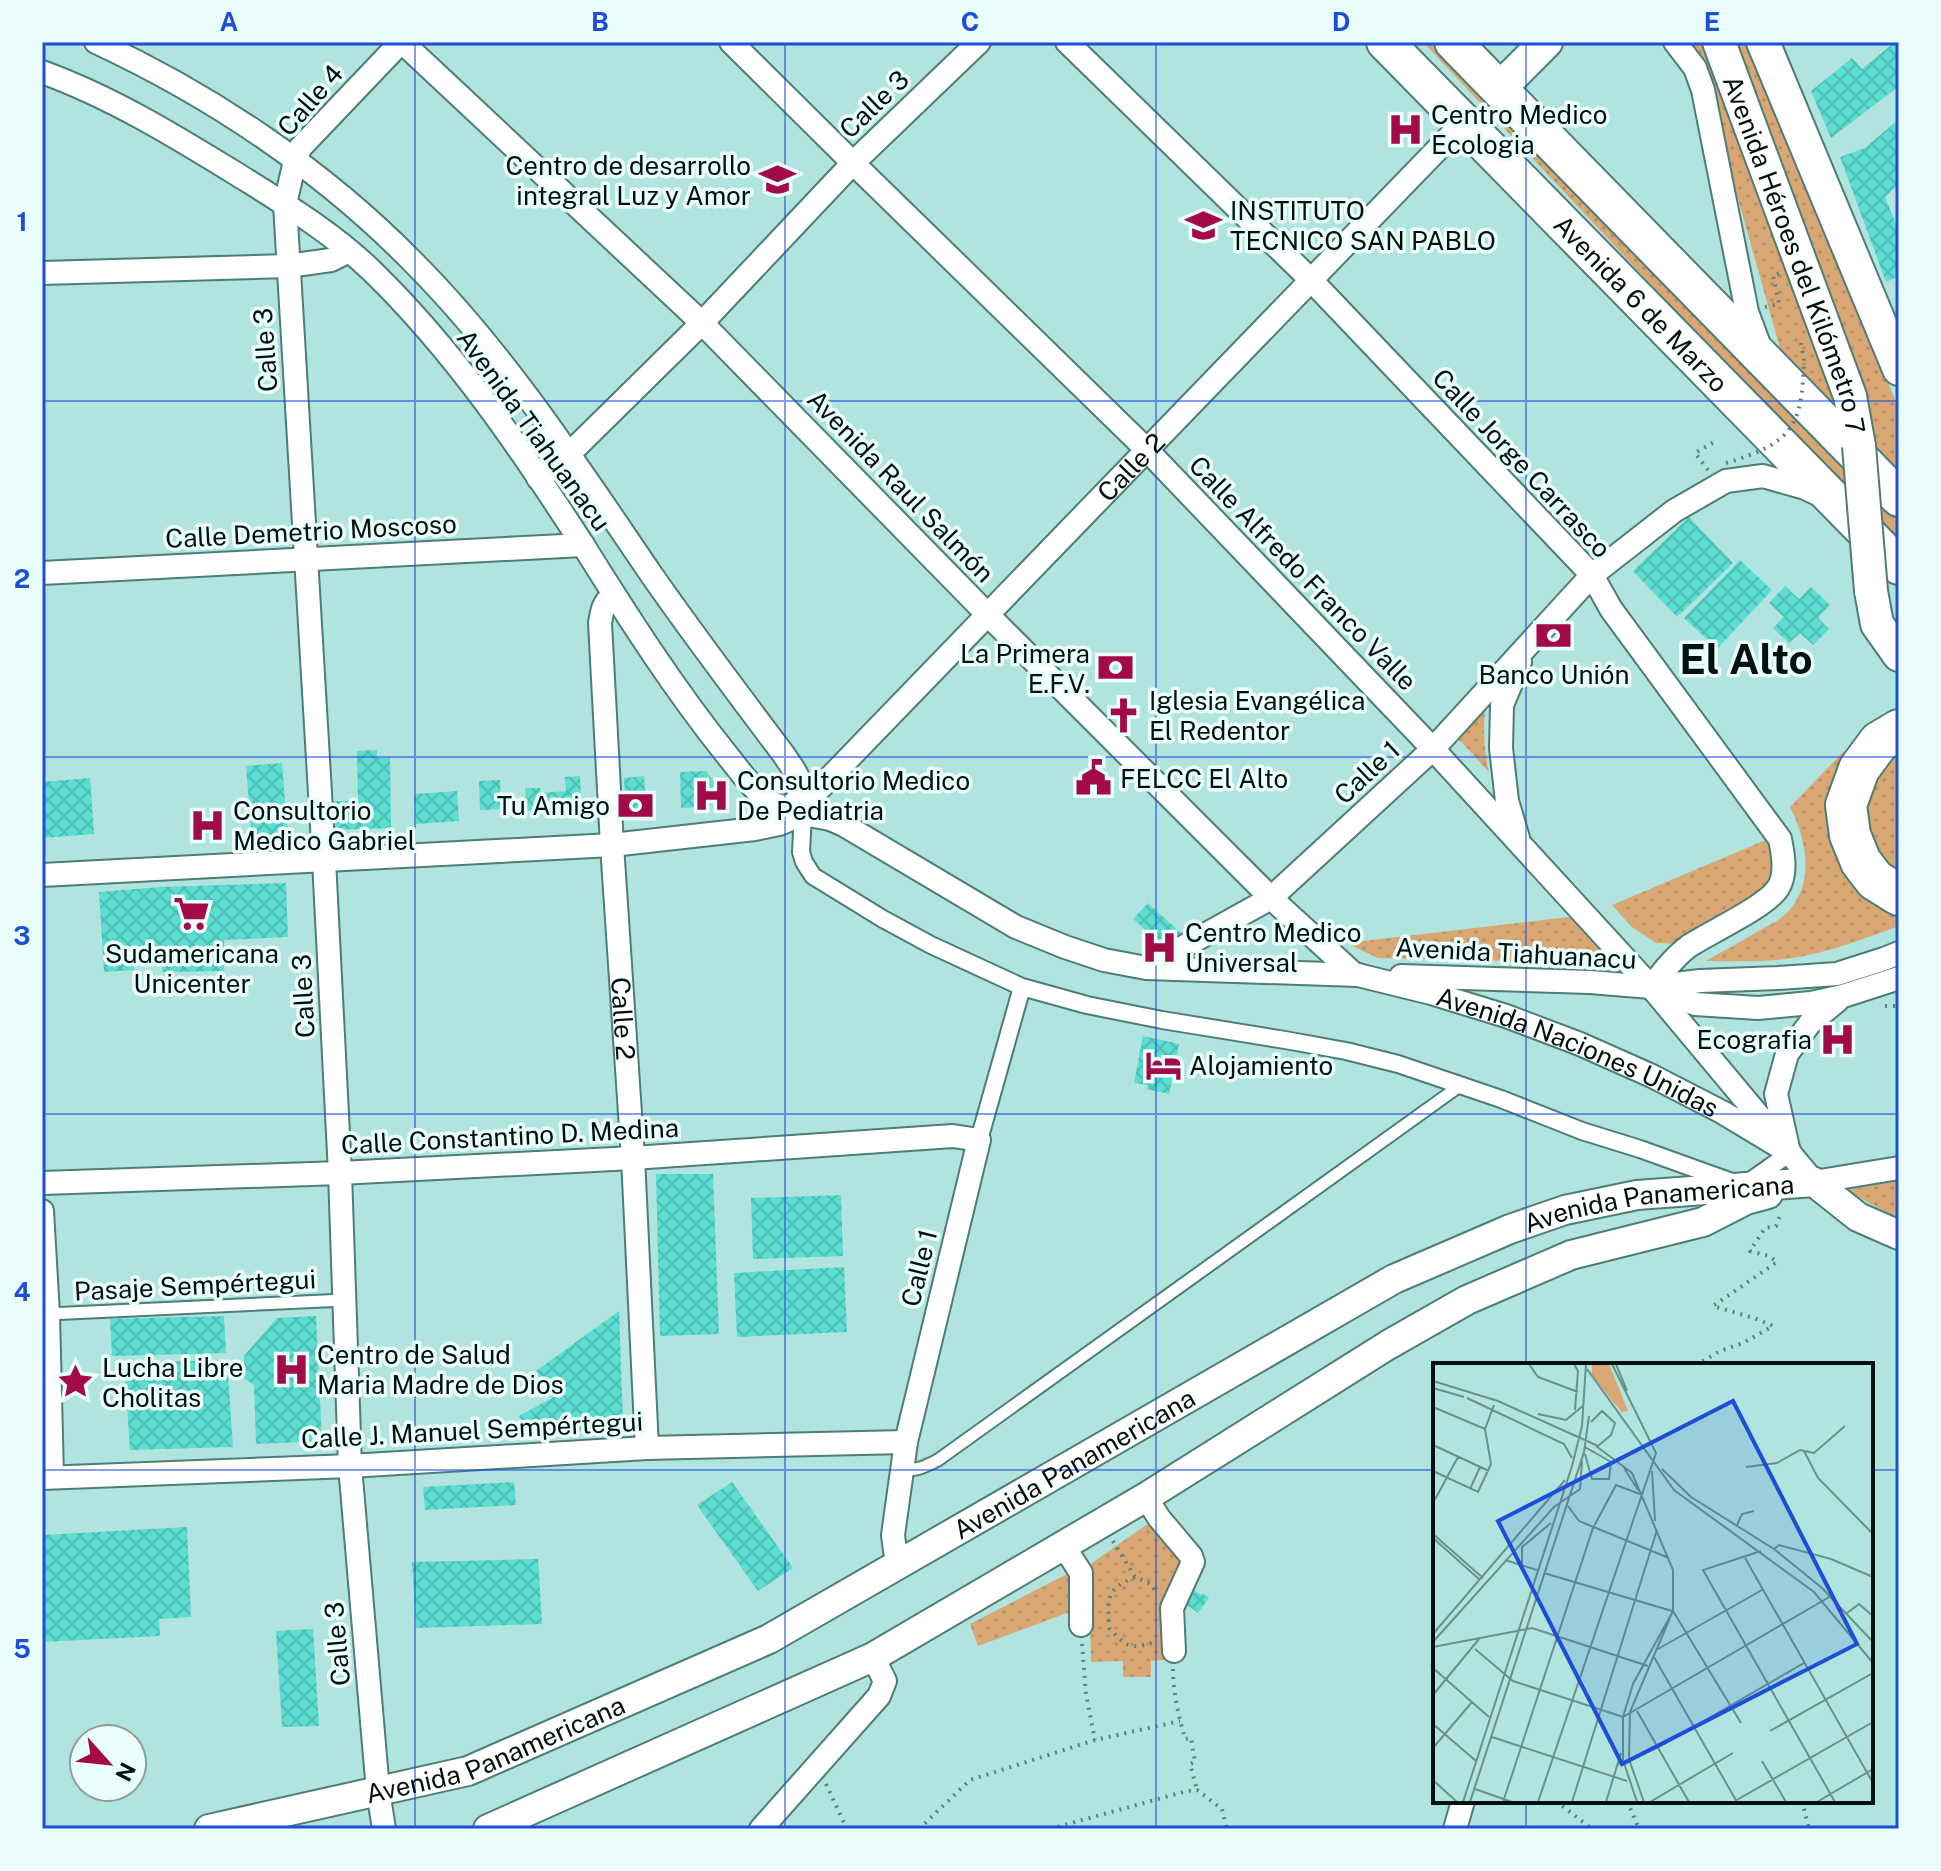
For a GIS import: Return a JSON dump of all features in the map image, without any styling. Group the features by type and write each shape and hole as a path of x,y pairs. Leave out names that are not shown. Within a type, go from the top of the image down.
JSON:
{"highway":[{"name":"Avenida 6 de Marzo","path":"1385,42 1899,566"},
{"name":"Avenida 6 de Marzo","path":"1453,42 1899,498"},
{"path":"1899,730 1879,742 1859,769 1846,805 1850,835 1861,862 1875,880 1899,895"}],"main road":[{"path":"1500,88 1546,42"},
{"name":"Avenida Héroes del Kilómetro 7","path":"1719,42 1850,396 1859,446 1871,591 1877,624 1899,655"},
{"name":"Avenida Héroes del Kilómetro 7","path":"1763,42 1899,369"}],"street":[{"name":"Avenida Tiahuanacu","path":"96,42 173,80 295,161 367,218 471,325 569,454 680,616 784,755 799,779 800,809"},
{"name":"Calle 4","path":"295,161 300,148 313,132 402,42"},
{"name":"Avenida Raul Salmón","path":"402,42 702,323 1271,898 1354,974"},
{"name":"Calle Alfredo Franco Valle","path":"731,42 1147,450 1433,749 1651,987"},
{"name":"Calle 3","path":"538,478 569,454 702,323 853,163 979,42"},
{"name":"Calle Jorge Carrasco","path":"1067,42 1311,280 1592,575 1611,609 1780,839 1784,863 1780,887 1767,899 1687,948 1651,987"},
{"path":"1675,42 1695,68 1703,90 1747,312 1764,360"},
{"name":"Avenida Tiahuanacu","path":"42,72 125,109 181,139 304,216 372,271 478,392 583,545 613,595 703,723 749,781 774,804 800,809 844,825 1016,927 1104,960 1146,968 1590,982 1651,987"},
{"name":"Calle 2","path":"800,809 1464,122"},
{"name":"Calle 3","path":"295,161 285,204 324,860 340,1173 350,1466 378,1791 384,1829"},
{"path":"42,273 288,266 331,260 349,251"},
{"name":"Calle 1","path":"1146,968 1271,898 1433,749 1592,575 1674,511 1726,481 1763,476 1805,488 1836,502"},
{"name":"Calle Demetrio Moscoso","path":"42,573 583,545"},
{"name":"Calle 2","path":"613,595 602,608 600,623 633,1158 647,1448"},
{"path":"1519,843 1507,801 1501,748 1502,705 1525,649"},
{"path":"42,875 612,845 755,829 779,824 800,809"},
{"path":"800,809 801,852 813,876 931,945 1022,987 1087,1005 1346,1051 1398,1064 1743,1186 1790,1153 1776,1094 1787,1054 1810,1023 1843,996"},
{"path":"1651,987 1700,981 1837,974 1899,953"},
{"name":"Avenida Naciones Unidas","path":"1354,974 1431,993 1580,1044 1722,1112 1790,1153"},
{"path":"1651,987 1695,1004 1758,1008 1811,1003 1899,978"},
{"name":"Calle 1","path":"900,1565 893,1535 906,1442 979,1140 1022,987"},
{"name":"Avenida Naciones Unidas","path":"1651,987 1814,1182 1858,1217 1899,1235"},
{"name":"Calle Constantino D. Medina","path":"42,1183 340,1173 633,1158 953,1136 979,1140"},
{"path":"1814,1182 1899,1168"},
{"name":"Avenida Panamericana","path":"209,1829 468,1771 769,1639 1394,1279 1510,1229 1565,1210 1637,1195 1814,1182"},
{"name":"Avenida Panamericana","path":"488,1829 873,1657 1146,1497 1388,1345 1467,1300 1571,1255 1703,1222 1746,1200 1814,1182"},
{"path":"42,1211 48,1314 47,1478"},
{"name":"Calle J. Manuel Sempértegui","path":"47,1478 350,1466 647,1448 906,1442"},
{"path":"1146,1497 1193,1562 1172,1608 1174,1651"},
{"path":"1063,1545 1081,1573 1081,1625"},
{"path":"761,1829 879,1696 885,1681 873,1657"},
{"path":"1455,1829 1462,1803"}],"lane":[{"path":"901,1469 919,1469 938,1460 1461,1085"},
{"name":"Pasaje Sempértegui","path":"48,1314 345,1300"}],"path":[{"path":"1779,304 1773,275 1784,272"},
{"path":"1726,463 1777,442 1790,430 1798,415 1804,360"},
{"path":"1709,471 1695,453 1716,441"},
{"path":"1706,1363 1701,1362 1773,1326 1713,1306 1777,1262 1769,1256 1750,1251 1765,1228 1776,1226 1783,1210"},
{"path":"1101,1522 1135,1577 1151,1584 1160,1600"},
{"path":"1135,1577 1117,1585 1108,1600 1109,1628 1122,1641 1137,1648 1152,1643 1157,1636"},
{"path":"1081,1625 1086,1694 1095,1740"},
{"path":"1174,1651 1173,1684 1185,1739 1191,1738 1195,1762 1190,1764 1197,1790 1222,1809 1227,1829"},
{"path":"919,1829 970,1780 1095,1740 1180,1721"},
{"path":"814,1767 847,1829"},
{"path":"1050,1829 1197,1790"},
{"path":"1559,1803 1592,1829"},
{"path":"1628,1803 1639,1829"},
{"path":"1802,1803 1809,1829"}],"shaded area":[{"path":"1423,42 1428,42 1547,159 1899,516 1899,540 1772,413"},
{"path":"1691,42 1705,42 1848,434 1783,359 1737,195 1715,91"},
{"path":"1737,42 1746,42 1899,409 1899,485 1873,458 1859,391"},
{"path":"1486,699 1484,736 1489,772 1455,735"},
{"path":"1899,741 1899,881 1864,845 1869,768"},
{"path":"1845,750 1832,786 1899,905 1899,926 1837,948 1798,957 1763,961 1705,961 1777,921 1793,906 1800,893 1806,865 1801,835 1790,807"},
{"path":"1775,836 1780,865 1770,893 1681,944 1656,943 1632,927 1612,905"},
{"path":"1578,916 1614,963 1378,958 1346,943"},
{"path":"1899,1181 1899,1216 1845,1190"},
{"path":"1146,1525 1151,1525 1183,1560 1171,1659 1151,1661 1151,1677 1123,1677 1123,1661 1091,1662 1089,1571 1092,1563"},
{"path":"1071,1574 1071,1614 978,1646 970,1624"}],"building":[{"path":"1899,42 1899,86 1831,138 1811,91 1852,58 1862,69"},
{"path":"1899,119 1899,183 1885,197 1899,232 1899,276 1886,282 1840,157 1865,148"},
{"path":"1689,517 1733,563 1677,617 1633,571"},
{"path":"1740,560 1772,590 1717,649 1684,618"},
{"path":"1785,586 1799,599 1811,587 1830,605 1818,618 1829,629 1813,645 1800,633 1789,643 1773,628 1784,617 1769,603"},
{"path":"377,750 377,758 390,758 391,828 330,830 326,802 358,800 357,751"},
{"path":"282,763 288,840 252,843 246,766"},
{"path":"706,771 720,790 708,807 681,808 680,772"},
{"path":"580,776 581,794 578,804 572,808 526,811 525,788 540,788 541,793 566,791 565,777"},
{"path":"644,776 647,816 633,817 626,812 624,778"},
{"path":"90,778 94,834 42,838 42,782"},
{"path":"500,780 501,809 480,810 479,781"},
{"path":"457,791 459,821 416,824 414,794"},
{"path":"286,883 288,937 224,940 224,971 162,972 162,959 133,961 134,970 104,972 99,892"},
{"path":"1148,903 1182,934 1168,950 1133,919"},
{"name":"Alojamiento","path":"1143,1036 1179,1044 1169,1094 1134,1083"},
{"path":"656,1174 713,1174 719,1334 660,1336"},
{"path":"841,1195 843,1256 753,1259 751,1198"},
{"path":"844,1267 847,1332 737,1337 734,1273"},
{"path":"619,1311 623,1422 615,1430 529,1432 519,1416 552,1398 536,1371"},
{"path":"224,1316 226,1353 112,1356 110,1319"},
{"path":"316,1316 322,1441 256,1444 254,1385 244,1378 244,1356 277,1318"},
{"path":"227,1360 233,1447 130,1450 124,1363"},
{"path":"514,1482 516,1505 425,1510 423,1487"},
{"path":"732,1482 793,1568 758,1591 697,1505"},
{"path":"187,1527 191,1617 159,1619 160,1636 42,1642 42,1535"},
{"path":"538,1559 542,1624 416,1628 412,1562"},
{"path":"1191,1588 1209,1598 1198,1613 1182,1601"},
{"path":"313,1629 319,1726 282,1727 276,1631"}],"place":[{"name":"Centro Medico Ecologia","path":"1405,129"},
{"name":"Centro de desarrollo integral Luz y Amor","path":"777,180"},
{"name":"INSTITUTO TECNICO SAN PABLO","path":"1204,225"},
{"name":"Banco Unión","path":"1554,635"},
{"name":"La Primera E.F.V.","path":"1116,668"},
{"name":"Iglesia Evangélica El Redentor","path":"1123,715"},
{"name":"FELCC El Alto","path":"1094,778"},
{"name":"Consultorio Medico De Pediatria","path":"711,795"},
{"name":"Tu Amigo","path":"636,805"},
{"name":"Consultorio Medico Gabriel","path":"207,825"},
{"name":"Sudamericana Unicenter","path":"192,914"},
{"name":"Centro Medico Universal","path":"1159,947"},
{"name":"Ecografia","path":"1838,1039"},
{"name":"Alojamiento","path":"1163,1065"},
{"name":"Centro de Salud Maria Madre de Dios","path":"291,1369"},
{"name":"Lucha Libre Cholitas","path":"76,1382"}],"district":[{"name":"El Alto","path":"1746,658"}]}
